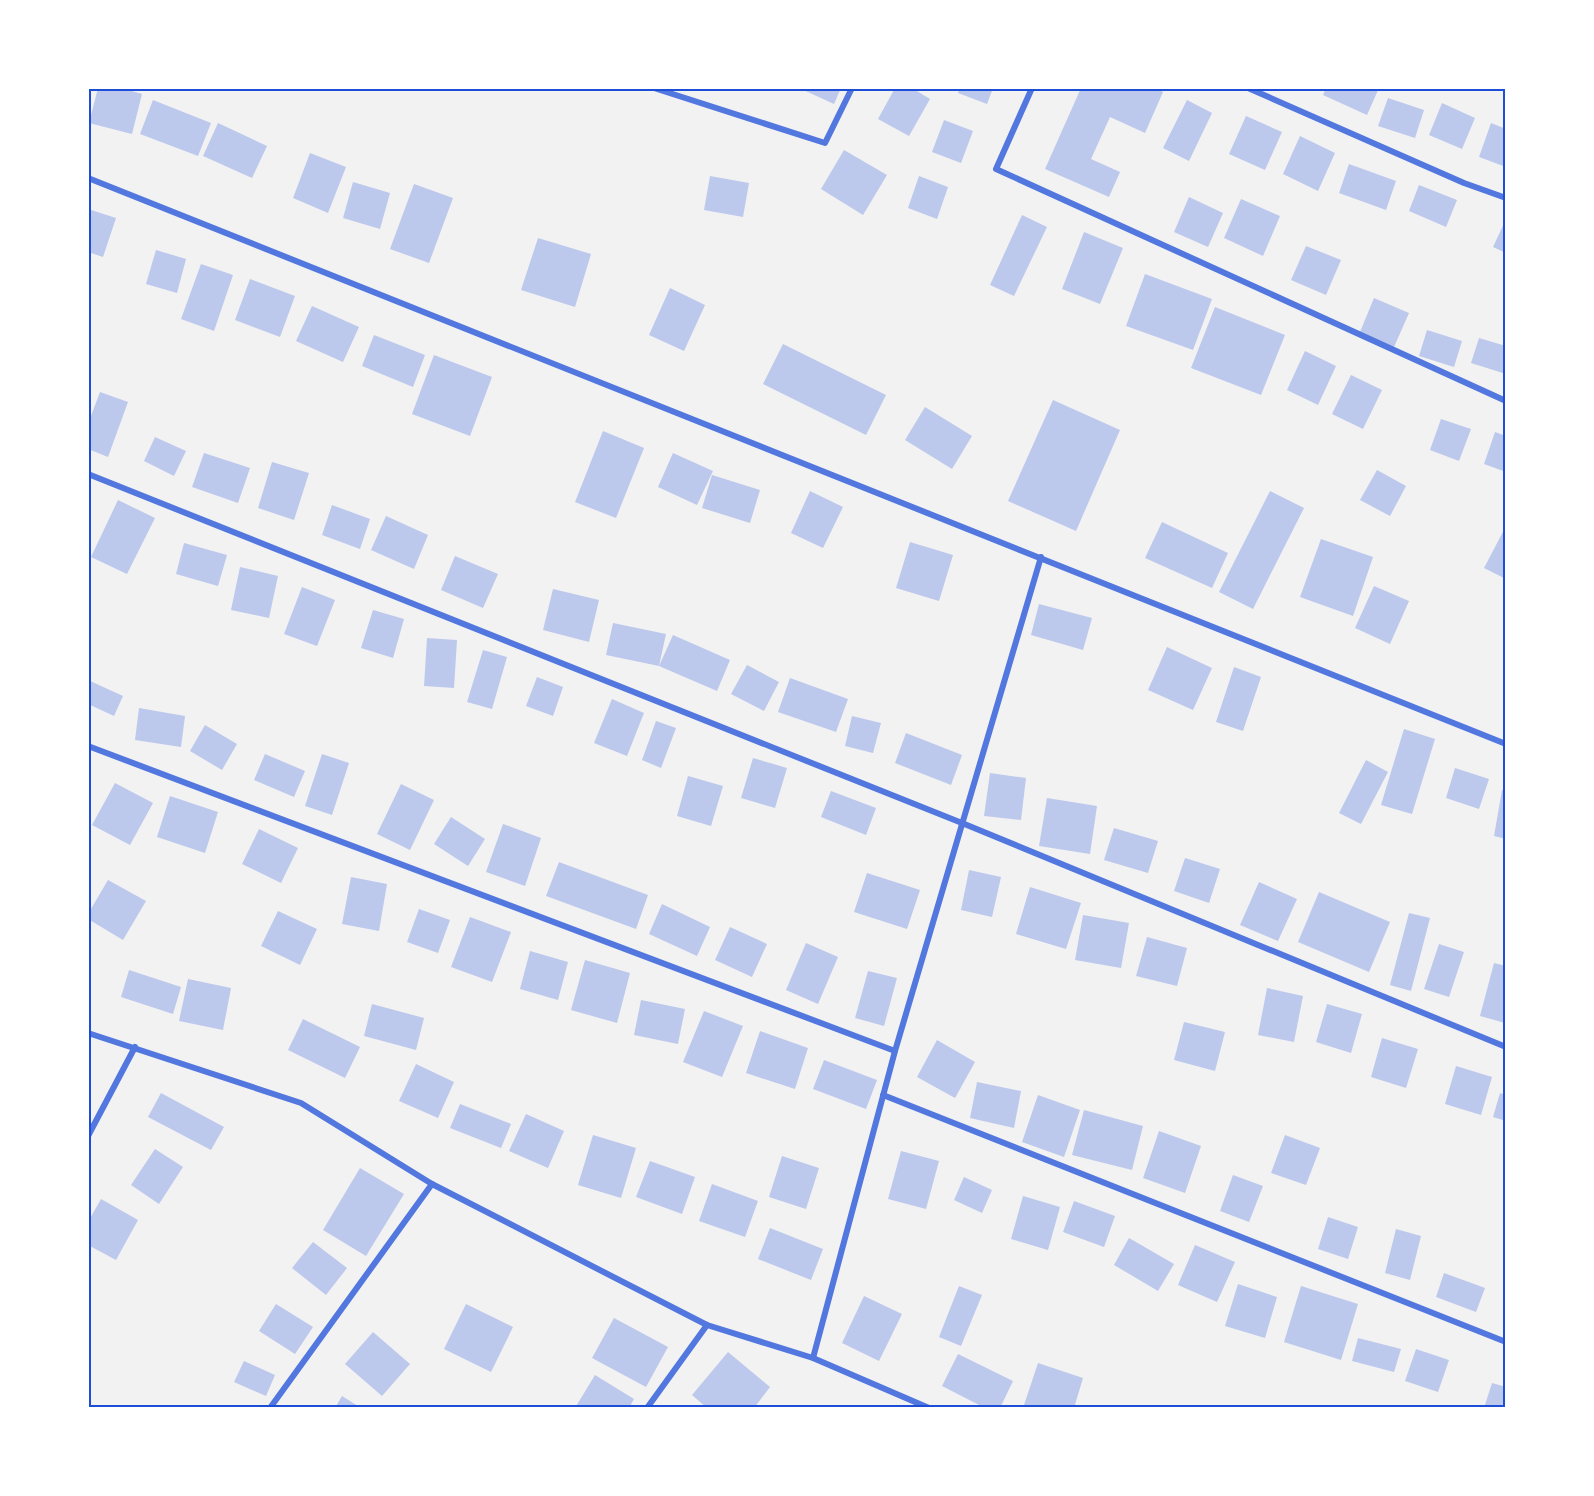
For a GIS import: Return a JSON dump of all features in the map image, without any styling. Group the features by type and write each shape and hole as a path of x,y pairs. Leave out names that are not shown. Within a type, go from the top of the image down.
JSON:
{"street":[{"path":"654,88 825,143 852,88"},
{"path":"1032,88 996,169 1506,401"},
{"path":"1248,88 1464,183 1506,198"},
{"path":"88,178 1506,744"},
{"path":"88,474 962,823 1506,1047"},
{"path":"813,1358 895,1052 1041,557"},
{"path":"88,746 895,1052"},
{"path":"88,1033 301,1103 432,1184 707,1325 813,1358 928,1407"},
{"path":"88,1136 135,1047"},
{"path":"883,1095 1506,1342"},
{"path":"270,1407 432,1184"},
{"path":"647,1407 707,1325"}],"building":[{"path":"98,88 121,88 142,94 132,134 89,123"},
{"path":"799,88 841,88 834,104"},
{"path":"895,88 912,88 930,99 909,136 878,119"},
{"path":"960,88 993,88 987,104 958,93"},
{"path":"1081,88 1155,88 1163,92 1145,133 1110,117 1091,159 1120,172 1109,197 1045,169"},
{"path":"1326,88 1379,88 1367,115 1323,95"},
{"path":"1388,98 1424,110 1415,138 1378,126"},
{"path":"153,100 211,123 198,156 140,134"},
{"path":"1187,100 1212,113 1189,161 1163,148"},
{"path":"1442,103 1475,118 1462,149 1429,135"},
{"path":"1246,116 1282,132 1265,170 1229,154"},
{"path":"944,120 973,131 961,163 932,152"},
{"path":"218,123 267,146 252,178 203,156"},
{"path":"1491,123 1506,129 1506,167 1479,157"},
{"path":"1300,136 1335,153 1318,191 1283,174"},
{"path":"844,150 887,175 863,215 821,189"},
{"path":"310,153 346,167 328,213 293,198"},
{"path":"1349,164 1396,181 1386,210 1339,193"},
{"path":"710,176 749,183 743,217 704,210"},
{"path":"919,176 948,187 937,219 908,208"},
{"path":"353,182 390,193 380,229 343,218"},
{"path":"414,184 453,198 429,263 390,249"},
{"path":"1419,185 1457,200 1446,227 1409,211"},
{"path":"1189,197 1223,213 1208,247 1174,232"},
{"path":"1241,199 1280,216 1263,256 1224,238"},
{"path":"88,209 116,218 103,257 88,252"},
{"path":"1022,215 1047,227 1014,296 990,285"},
{"path":"1506,219 1506,253 1493,247"},
{"path":"1084,232 1123,248 1100,304 1062,289"},
{"path":"538,238 591,254 575,307 521,290"},
{"path":"1306,246 1341,260 1326,295 1291,280"},
{"path":"156,250 186,259 177,293 146,284"},
{"path":"201,264 233,275 214,331 181,319"},
{"path":"1145,274 1212,299 1193,350 1126,326"},
{"path":"250,279 295,296 280,337 235,320"},
{"path":"670,288 705,305 684,351 649,335"},
{"path":"1374,298 1409,313 1394,347 1360,332"},
{"path":"312,306 359,327 343,362 296,341"},
{"path":"1215,307 1285,335 1261,395 1191,368"},
{"path":"1427,330 1462,341 1454,367 1419,356"},
{"path":"374,335 425,355 413,387 362,366"},
{"path":"1479,338 1506,346 1506,374 1471,363"},
{"path":"783,344 886,395 866,435 763,384"},
{"path":"1305,351 1336,366 1318,405 1287,390"},
{"path":"434,355 492,377 470,436 412,414"},
{"path":"1351,375 1382,390 1363,429 1332,414"},
{"path":"100,392 128,402 108,457 88,449 88,424"},
{"path":"1053,400 1120,430 1076,531 1008,501"},
{"path":"925,407 972,436 952,469 905,440"},
{"path":"1441,419 1471,429 1459,461 1430,450"},
{"path":"603,431 644,448 616,518 575,502"},
{"path":"1495,432 1506,436 1506,472 1484,464"},
{"path":"155,437 186,451 174,476 144,461"},
{"path":"204,453 250,468 238,503 192,487"},
{"path":"673,453 713,471 697,505 658,487"},
{"path":"272,462 309,473 294,520 258,508"},
{"path":"1377,470 1406,486 1390,516 1360,500"},
{"path":"712,475 760,490 750,523 702,508"},
{"path":"810,491 843,507 823,548 791,533"},
{"path":"1270,491 1304,508 1253,609 1219,592"},
{"path":"118,500 155,518 127,574 91,557"},
{"path":"332,505 370,519 360,549 322,535"},
{"path":"386,516 428,535 414,569 371,550"},
{"path":"1162,522 1228,553 1212,588 1145,558"},
{"path":"1506,526 1506,579 1484,568"},
{"path":"1321,539 1373,557 1353,616 1300,597"},
{"path":"910,542 953,555 939,601 896,588"},
{"path":"184,543 227,555 218,586 176,574"},
{"path":"455,556 498,574 483,608 441,590"},
{"path":"240,567 278,576 269,618 231,610"},
{"path":"1374,586 1409,601 1390,644 1355,628"},
{"path":"302,587 335,600 317,646 284,634"},
{"path":"553,589 599,600 589,642 543,630"},
{"path":"1039,604 1092,618 1083,650 1031,635"},
{"path":"373,610 404,619 393,658 361,648"},
{"path":"613,623 666,634 659,666 606,655"},
{"path":"673,635 730,660 717,691 659,666"},
{"path":"427,638 457,640 454,688 424,686"},
{"path":"1167,647 1212,668 1193,710 1148,690"},
{"path":"483,650 507,657 492,709 467,702"},
{"path":"747,665 779,682 764,711 731,694"},
{"path":"1234,667 1261,677 1243,731 1216,722"},
{"path":"537,677 563,687 553,716 526,706"},
{"path":"790,678 848,699 836,732 778,712"},
{"path":"88,680 123,696 114,716 88,704"},
{"path":"612,699 644,713 627,756 594,743"},
{"path":"139,708 185,716 181,747 135,740"},
{"path":"852,716 881,723 873,753 845,746"},
{"path":"656,721 676,728 661,768 642,760"},
{"path":"205,725 237,744 222,770 190,751"},
{"path":"1404,729 1435,739 1412,814 1381,805"},
{"path":"906,733 962,755 951,785 895,763"},
{"path":"265,754 305,771 294,797 254,780"},
{"path":"322,754 349,763 332,815 305,806"},
{"path":"753,758 787,768 775,808 741,798"},
{"path":"1366,760 1388,772 1361,824 1339,813"},
{"path":"1455,768 1489,779 1479,809 1446,798"},
{"path":"990,773 1026,778 1021,820 984,816"},
{"path":"688,776 723,786 711,826 677,816"},
{"path":"115,783 153,803 130,845 92,825"},
{"path":"401,784 434,800 410,850 377,834"},
{"path":"1502,790 1506,790 1506,839 1494,836"},
{"path":"831,791 876,808 866,835 821,817"},
{"path":"170,796 218,812 205,853 157,837"},
{"path":"1047,798 1097,806 1090,854 1039,846"},
{"path":"451,817 485,839 468,866 434,844"},
{"path":"503,824 541,838 525,886 486,872"},
{"path":"1114,828 1158,841 1148,873 1104,860"},
{"path":"259,829 298,848 281,883 242,864"},
{"path":"1185,858 1220,869 1209,903 1174,891"},
{"path":"559,862 648,895 636,929 546,896"},
{"path":"969,870 1001,877 992,917 961,910"},
{"path":"867,873 920,890 907,929 854,912"},
{"path":"351,877 387,884 379,931 342,924"},
{"path":"108,880 146,901 123,940 88,919 88,914"},
{"path":"1259,882 1297,899 1278,941 1240,925"},
{"path":"1030,887 1081,903 1066,949 1016,934"},
{"path":"1319,892 1390,922 1369,972 1298,942"},
{"path":"662,904 710,927 697,956 649,934"},
{"path":"419,909 450,920 438,953 407,942"},
{"path":"278,911 317,929 300,965 261,946"},
{"path":"1409,913 1430,918 1411,991 1390,985"},
{"path":"1083,915 1129,923 1121,968 1075,960"},
{"path":"470,917 511,932 492,982 451,967"},
{"path":"730,927 767,944 752,977 715,960"},
{"path":"1147,937 1187,948 1177,986 1136,976"},
{"path":"806,943 838,957 818,1004 786,990"},
{"path":"1439,944 1464,952 1449,997 1424,989"},
{"path":"530,951 568,962 558,1000 520,989"},
{"path":"585,960 630,973 617,1023 571,1010"},
{"path":"1494,963 1506,966 1505,1023 1480,1016"},
{"path":"129,970 181,987 173,1014 121,997"},
{"path":"868,971 897,978 884,1026 855,1018"},
{"path":"188,979 231,988 223,1030 179,1021"},
{"path":"1267,988 1303,996 1294,1042 1258,1035"},
{"path":"641,1000 685,1009 678,1044 634,1035"},
{"path":"372,1004 424,1018 416,1050 364,1036"},
{"path":"1327,1004 1362,1014 1351,1053 1316,1042"},
{"path":"704,1011 743,1026 722,1077 683,1062"},
{"path":"303,1019 360,1047 345,1078 288,1050"},
{"path":"1184,1022 1225,1032 1215,1071 1174,1060"},
{"path":"760,1031 808,1048 795,1089 746,1073"},
{"path":"1382,1038 1418,1049 1406,1088 1371,1077"},
{"path":"937,1040 975,1062 955,1098 917,1077"},
{"path":"824,1060 877,1080 866,1109 813,1089"},
{"path":"416,1064 454,1082 438,1118 399,1101"},
{"path":"1456,1066 1492,1077 1481,1115 1445,1104"},
{"path":"977,1082 1021,1091 1014,1128 970,1118"},
{"path":"161,1093 224,1127 211,1150 148,1117"},
{"path":"1500,1093 1506,1095 1506,1121 1493,1117"},
{"path":"1038,1095 1080,1110 1064,1157 1022,1142"},
{"path":"460,1104 511,1124 501,1148 450,1128"},
{"path":"1084,1110 1143,1126 1132,1170 1072,1155"},
{"path":"526,1114 564,1131 548,1168 509,1151"},
{"path":"1159,1131 1201,1146 1185,1193 1143,1178"},
{"path":"593,1135 636,1148 621,1198 578,1185"},
{"path":"1285,1135 1320,1148 1306,1185 1271,1173"},
{"path":"155,1149 183,1167 159,1204 131,1185"},
{"path":"901,1151 939,1161 926,1209 888,1199"},
{"path":"782,1156 819,1168 806,1209 769,1197"},
{"path":"650,1161 695,1177 682,1214 636,1197"},
{"path":"360,1168 404,1194 366,1256 323,1230"},
{"path":"1233,1175 1263,1186 1249,1222 1220,1211"},
{"path":"964,1177 992,1190 982,1213 954,1200"},
{"path":"712,1184 758,1201 745,1237 699,1221"},
{"path":"1023,1196 1060,1207 1048,1250 1011,1239"},
{"path":"101,1199 138,1220 116,1260 88,1245 88,1222"},
{"path":"1074,1201 1115,1216 1104,1247 1063,1232"},
{"path":"1328,1217 1358,1227 1348,1259 1318,1249"},
{"path":"770,1228 823,1249 811,1280 758,1259"},
{"path":"1396,1229 1421,1236 1410,1280 1385,1273"},
{"path":"1129,1238 1174,1264 1158,1291 1114,1265"},
{"path":"313,1242 347,1268 326,1295 292,1268"},
{"path":"1195,1245 1235,1262 1217,1302 1178,1285"},
{"path":"1444,1273 1485,1288 1476,1312 1436,1297"},
{"path":"1238,1284 1277,1297 1265,1338 1225,1326"},
{"path":"959,1286 982,1295 961,1346 939,1337"},
{"path":"1301,1286 1358,1304 1341,1360 1284,1342"},
{"path":"864,1296 902,1314 879,1361 842,1343"},
{"path":"276,1304 313,1327 295,1354 259,1331"},
{"path":"466,1304 513,1327 491,1372 444,1349"},
{"path":"614,1318 668,1347 646,1387 592,1358"},
{"path":"373,1332 410,1364 382,1396 345,1364"},
{"path":"1358,1338 1401,1349 1394,1372 1352,1361"},
{"path":"1416,1349 1449,1360 1438,1392 1405,1381"},
{"path":"728,1352 770,1387 754,1408 707,1408 692,1395"},
{"path":"958,1354 1013,1381 1000,1408 985,1408 942,1386"},
{"path":"244,1361 275,1375 266,1396 234,1382"},
{"path":"1038,1363 1083,1378 1074,1408 1023,1408"},
{"path":"595,1375 634,1399 629,1408 575,1408"},
{"path":"1492,1383 1506,1387 1506,1408 1484,1408"},
{"path":"342,1396 361,1408 335,1408"}]}
